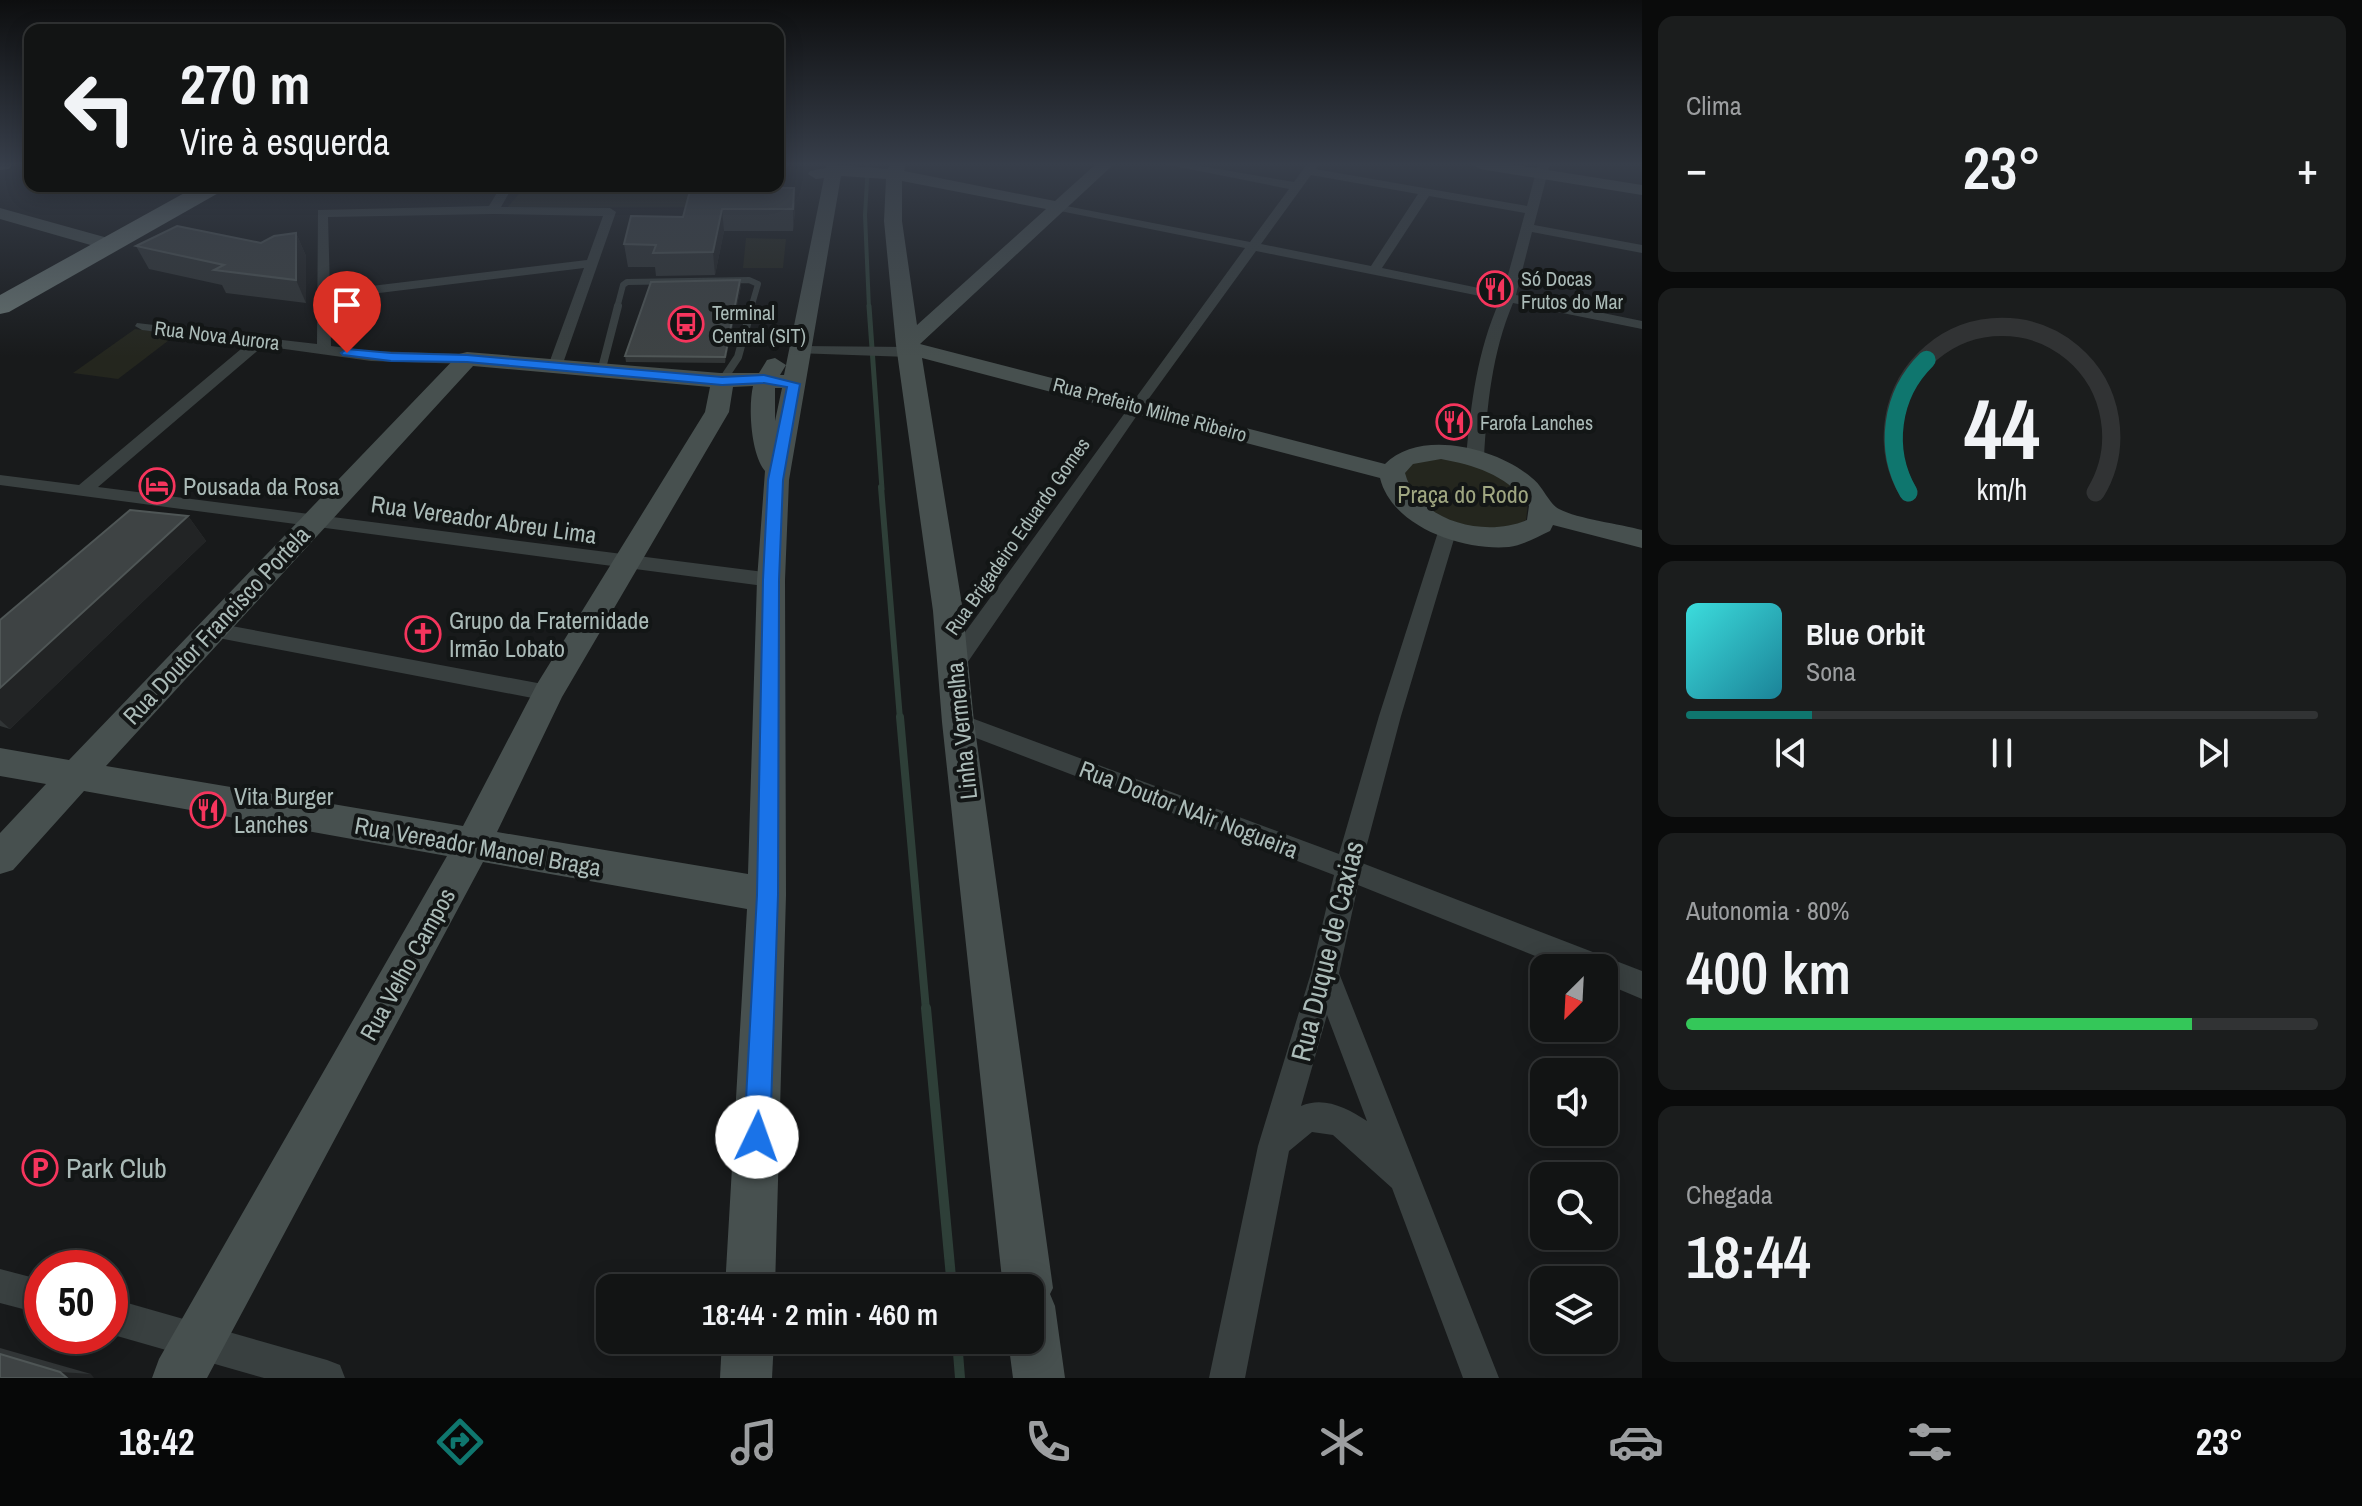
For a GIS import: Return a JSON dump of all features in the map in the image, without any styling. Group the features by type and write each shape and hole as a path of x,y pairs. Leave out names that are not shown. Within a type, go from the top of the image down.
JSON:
{"highway":[{"path":"2,303 136,228"}],"main road":[{"path":"33,228 101,247"},
{"path":"751,1274 767,895 771,580 776,480 800,350 815,228"},
{"name":"Linha Vermelha","path":"895,228 907,338 955,663 958,722 1026,1274"},
{"path":"907,338 1035,228"},
{"path":"776,480 761,411 764,379 784,349 791,286"},
{"name":"Rua Prefeito Milme Ribeiro","path":"907,338 1136,405 1391,473"},
{"name":"Rua Nova Aurora","path":"467,359 601,372 720,396"},
{"name":"Rua Doutor Francisco Portela","path":"0,858 210,630 467,359"},
{"path":"764,379 792,395"},
{"path":"720,396 764,379"},
{"path":"720,396 761,411 792,395"},
{"name":"Rua Velho Campos","path":"178,1378 472,846 548,693 720,396"},
{"path":"1441,452 1475,458 1505,470 1529,487 1542,506 1540,525 1530,533 1513,538 1482,537 1448,529 1430,521 1403,502 1391,482 1394,465 1413,455 1441,452"},
{"path":"1543,514 1642,539"},
{"name":"Rua Vereador Manoel Braga","path":"0,762 767,895"},
{"path":"746,1378 747,1354"},
{"path":"1036,1354 1039,1378"}],"street":[{"path":"322,228 324,349"},
{"path":"556,366 605,228"},
{"path":"1166,228 1642,325"},
{"name":"Rua Brigadeiro Eduardo Gomes","path":"955,663 1136,405 1266,228"},
{"path":"1374,271 1402,228"},
{"path":"1475,458 1484,376 1494,330 1508,298 1528,228"},
{"path":"1530,228 1642,249"},
{"path":"323,296 594,263"},
{"name":"Rua Nova Aurora","path":"142,326 371,356 467,359"},
{"path":"800,350 837,351 907,338"},
{"path":"83,491 261,340"},
{"name":"Rua Vereador Abreu Lima","path":"0,480 771,580"},
{"name":"Rua Duque de Caxias","path":"1227,1378 1274,1146 1325,973 1348,869 1409,648 1448,529"},
{"path":"210,630 548,693"},
{"name":"Rua Doutor NAir Nogueira","path":"958,722 1348,869 1563,954"},
{"path":"1325,973 1409,1184 1481,1378"},
{"path":"1618,976 1642,985"},
{"path":"1274,1146 1293,1121 1315,1115 1339,1120 1369,1144 1409,1184"},
{"path":"0,1286 24,1292"},
{"path":"128,1321 327,1378"}],"lane":[{"path":"601,372 623,285 627,282 634,279 749,280 758,284 738,357 720,396"}],"green space":[{"path":"746,238 786,239 783,268 743,268"},
{"path":"135,329 177,334 118,379 73,373"},
{"name":"Praça do Rodo","path":"1444,457 1480,467 1511,485 1528,503 1526,520 1513,527 1487,530 1460,525 1421,511 1399,468 1406,463"}],"building":[{"path":"172,228 188,228 261,243 274,236 296,233 296,280 214,270 224,265 136,246"},
{"path":"628,228 718,228 713,252 653,253 656,245 624,244"},
{"name":"Terminal Central (SIT)","path":"740,280 725,357 625,356 651,282"},
{"path":"130,510 188,516 0,688 0,620"},
{"path":"0,1354 60,1372 67,1378 0,1378"}],"waterway":[{"path":"866,228 869,308"},
{"path":"869,306 882,489"},
{"path":"881,487 900,719"},
{"path":"900,717 926,1010"},
{"path":"926,1008 951,1274"},
{"path":"958,1354 960,1378"}],"place":[{"name":"Só Docas Frutos do Mar","path":"1495,289"},
{"name":"Terminal Central (SIT)","path":"686,324"},
{"name":"Farofa Lanches","path":"1454,422"},
{"name":"Pousada da Rosa","path":"157,486"},
{"name":"Grupo da Fraternidade Irmão Lobato","path":"423,634"},
{"name":"Vita Burger Lanches","path":"208,810"},
{"name":"Park Club","path":"40,1168"}],"route":[{"path":"347,353 467,359 722,381 764,379 794,384 776,480 771,580 767,895 757,1137"}]}
